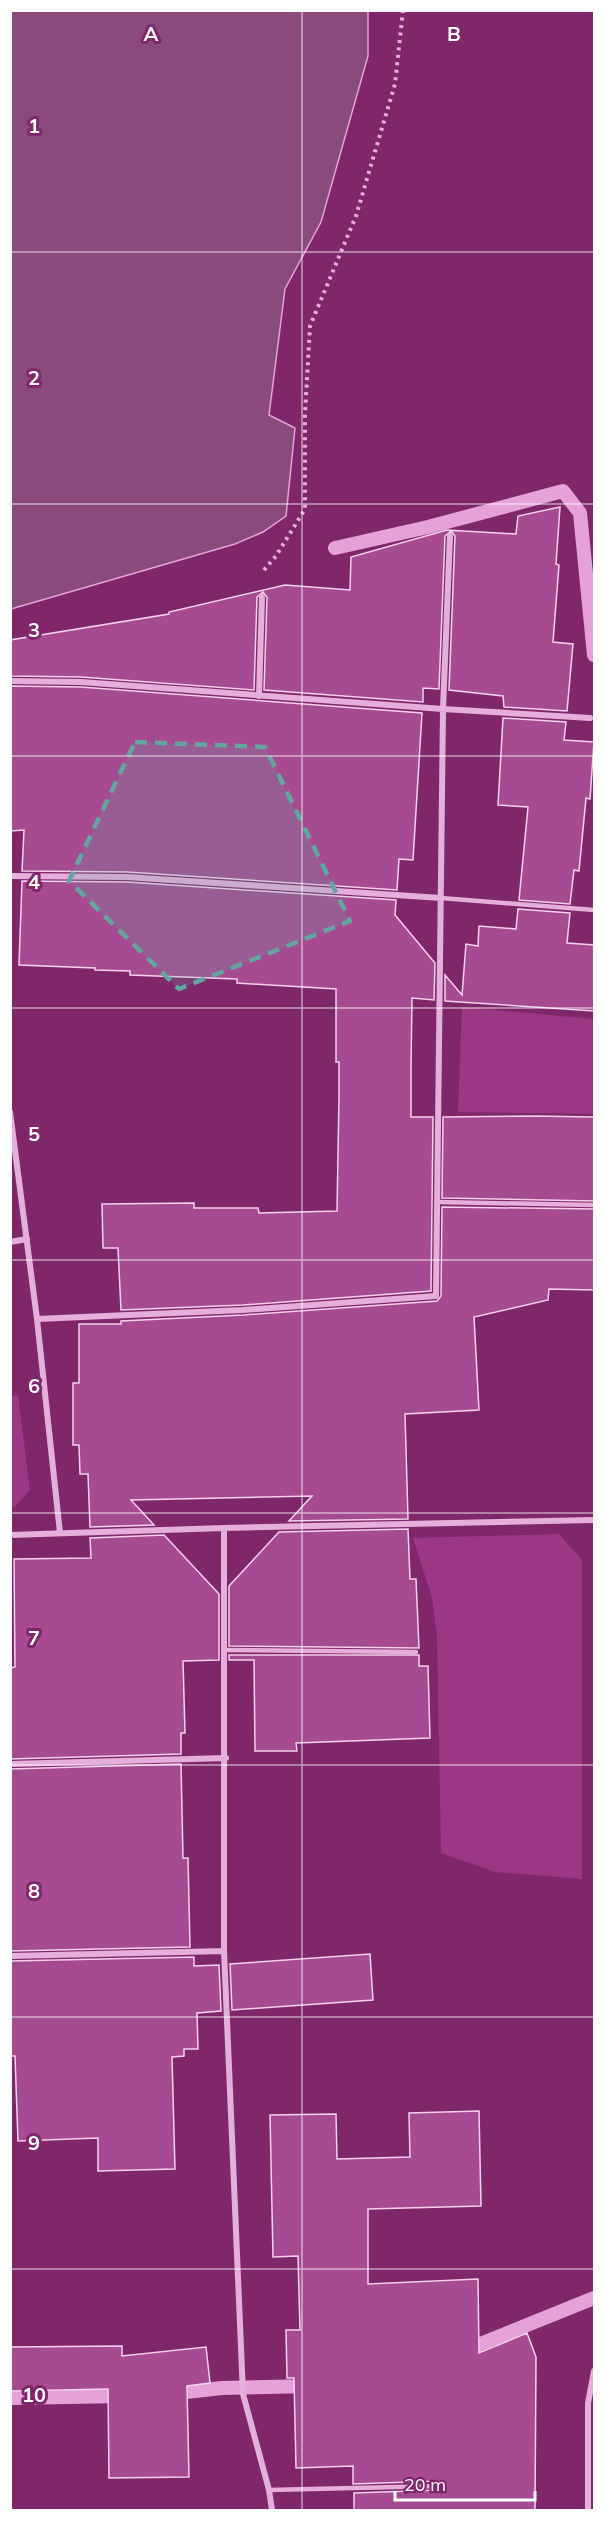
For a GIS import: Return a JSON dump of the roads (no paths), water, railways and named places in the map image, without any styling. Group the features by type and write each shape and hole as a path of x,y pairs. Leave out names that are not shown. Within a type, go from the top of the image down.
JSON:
{"street":[{"path":"37,1318 243,1310 436,1296 443,709 450,536"},
{"path":"259,696 262,597"},
{"path":"10,681 81,682 590,718"},
{"path":"10,876 127,877 441,898"},
{"path":"10,1112 37,1318 60,1533"},
{"path":"10,1242 27,1239"},
{"path":"10,1535 594,1520"},
{"path":"224,1528 226,1650 224,1951 243,2394 269,2490 272,2511"},
{"path":"10,1764 226,1758"},
{"path":"10,1956 224,1951"},
{"path":"588,2511 588,2403 594,2371"}],"lane":[{"path":"441,898 594,910"},
{"path":"438,1202 594,1205"},
{"path":"226,1650 416,1652"},
{"path":"269,2490 440,2486"}],"waterway":[{"path":"335,548 428,527 563,491 580,513 594,655"},
{"path":"463,2351 594,2298"},
{"path":"168,2394 222,2388 311,2386"},
{"path":"10,2398 125,2396"}]}
